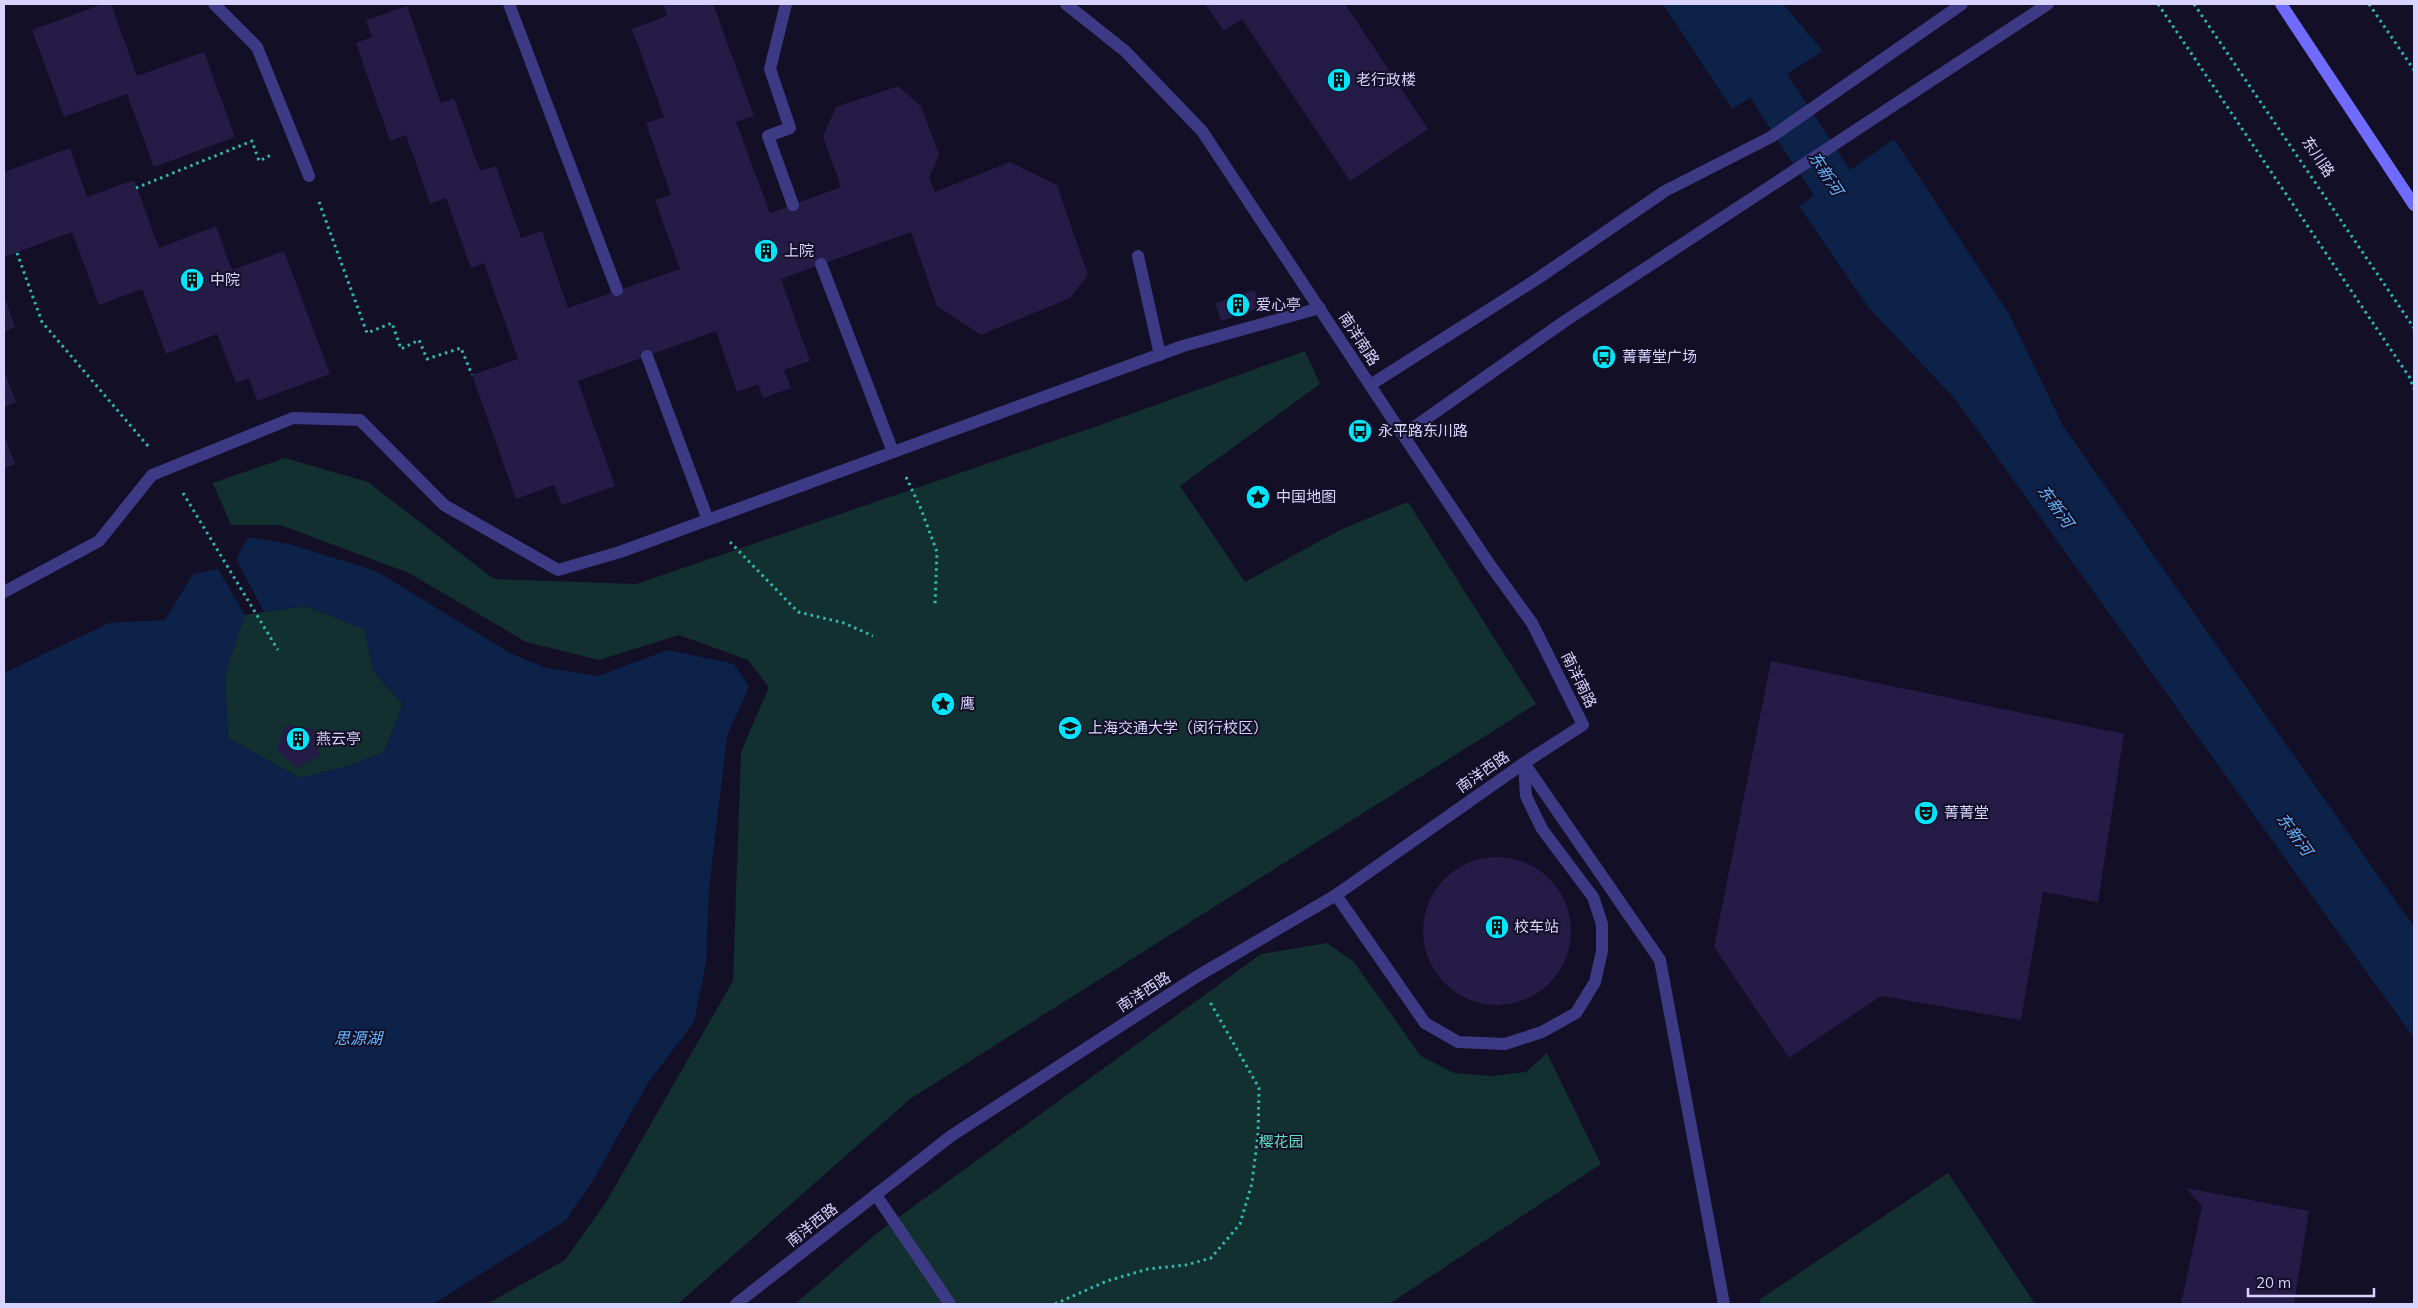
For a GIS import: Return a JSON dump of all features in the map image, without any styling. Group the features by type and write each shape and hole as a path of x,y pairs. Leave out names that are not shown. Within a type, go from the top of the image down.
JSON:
{"main road":[{"path":"2281,4 2414,205"}],"lane":[{"path":"214,4 257,47 309,176"},
{"path":"509,4 617,290"},
{"path":"786,4 770,69 790,128 768,136 793,205"},
{"name":"南洋南路","path":"1066,4 1126,51 1202,131 1402,435 1532,623 1583,725"},
{"path":"1370,385 1537,279 1665,191 1771,137 1855,76 1962,4"},
{"path":"1402,435 1564,321 2048,4"},
{"path":"1138,256 1160,355"},
{"path":"821,264 893,452"},
{"path":"4,592 99,541 152,475 293,418 360,420 444,505 558,570 620,552 1183,346 1320,308"},
{"path":"647,356 708,520"},
{"name":"南洋西路","path":"736,1304 951,1136 1196,977 1336,895 1524,763 1583,725"},
{"path":"1336,895 1425,1023 1458,1042 1505,1044 1542,1032 1576,1013 1595,982 1602,952 1602,924 1593,897 1542,829 1526,796 1524,763"},
{"path":"1524,763 1660,960 1724,1304"},
{"path":"876,1195 950,1304"}],"path":[{"path":"2158,4 2410,378 2414,389"},
{"name":"东川路","path":"2194,4 2414,328"},
{"path":"2370,4 2414,70"},
{"path":"136,188 252,141 259,161 280,152"},
{"path":"309,176 367,333 392,322 401,349 419,340 427,359 462,348 472,375"},
{"path":"893,452 921,509 937,552 935,604"},
{"path":"708,520 798,612 844,622 873,636"},
{"path":"1055,1304 1107,1281 1148,1269 1186,1265 1211,1258 1240,1224 1252,1184 1258,1134 1259,1088 1196,977"}],"green space":[{"path":"1305,351 1320,384 1180,486 1245,582 1342,529 1408,502 1536,704 910,1099 678,1304 487,1304 565,1260 606,1202 733,981 741,752 769,687 748,660 679,635 599,660 526,642 409,573 280,525 231,525 213,483 285,458 368,482 494,579 636,584 1100,425"},
{"path":"305,606 364,629 374,672 403,704 384,752 351,765 300,778 228,738 225,675 245,615"},
{"name":"樱花园","path":"1327,943 1354,962 1421,1056 1454,1073 1492,1076 1526,1072 1547,1053 1601,1164 1389,1304 795,1304 877,1233 1261,954"},
{"path":"1948,1173 2035,1304 1762,1304 1759,1300"}],"water":[{"path":"1663,4 1783,4 1823,51 1732,109"},
{"path":"1894,139 2009,314 2063,426 2414,927 2414,1038 1956,400 1869,308 1799,206"},
{"name":"思源湖","path":"248,537 289,544 376,571 510,653 546,668 598,676 668,650 734,664 749,687 727,736 709,889 706,963 694,1022 648,1083 592,1182 565,1221 433,1304 4,1304 4,673 109,623 165,620 193,574 218,569 245,615 225,675 228,738 300,778 351,765 384,752 403,704 374,672 364,629 305,606 264,612 236,559"}],"building":[{"path":"103,4 111,4 137,76 204,52 235,137 154,167 127,94 64,117 32,30"},
{"name":"上院","path":"663,4 713,4 754,116 736,122 770,213 841,187 823,137 836,107 898,86 921,106 939,154 929,178 935,192 1010,162 1057,185 1088,275 1070,298 981,335 937,306 911,232 781,279 810,361 784,370 791,388 763,398 758,384 737,392 716,331 578,381 615,486 562,505 554,485 516,499 472,375 518,359 484,263 471,268 446,198 430,204 406,135 390,141 356,43 372,37 366,20 407,6 441,103 454,98 480,171 496,166 521,238 542,231 568,308 680,269 655,200 671,195 646,123 664,117 632,29 667,16"},
{"name":"老行政楼","path":"1205,4 1345,4 1428,129 1350,181 1242,19 1224,31"},
{"name":"中院","path":"70,148 87,197 134,180 159,248 216,226 232,270 284,251 330,374 257,401 249,378 236,383 217,334 166,354 142,289 99,305 72,232 4,257 4,172"},
{"name":"爱心亭","path":"1255,290 1260,308 1221,321 1215,303"},
{"path":"4,296 15,327 4,332"},
{"path":"4,370 16,402 4,407"},
{"path":"4,435 15,464 4,468"},
{"name":"菁菁堂","path":"1771,661 2124,734 2098,902 2043,892 2021,1020 1881,996 1789,1058 1714,947"},
{"name":"燕云亭","path":"285,725 313,729 320,755 297,768 277,750"},
{"name":"校车站","path":"1497,857 1525,863 1549,879 1565,903 1571,931 1565,959 1549,983 1525,999 1497,1005 1469,999 1445,983 1429,959 1423,931 1429,903 1445,879 1469,863"},
{"path":"2186,1188 2309,1211 2294,1304 2181,1304 2202,1206"}],"waterway":[{"name":"东新河","path":"1715,4 1865,233"}],"place":[{"name":"老行政楼","path":"1339,80"},
{"name":"上院","path":"766,251"},
{"name":"中院","path":"192,280"},
{"name":"爱心亭","path":"1238,305"},
{"name":"菁菁堂广场","path":"1604,357"},
{"name":"永平路东川路","path":"1360,431"},
{"name":"中国地图","path":"1258,497"},
{"name":"鹰","path":"943,704"},
{"name":"上海交通大学（闵行校区）","path":"1070,728"},
{"name":"燕云亭","path":"298,739"},
{"name":"菁菁堂","path":"1926,813"},
{"name":"校车站","path":"1497,927"}]}
